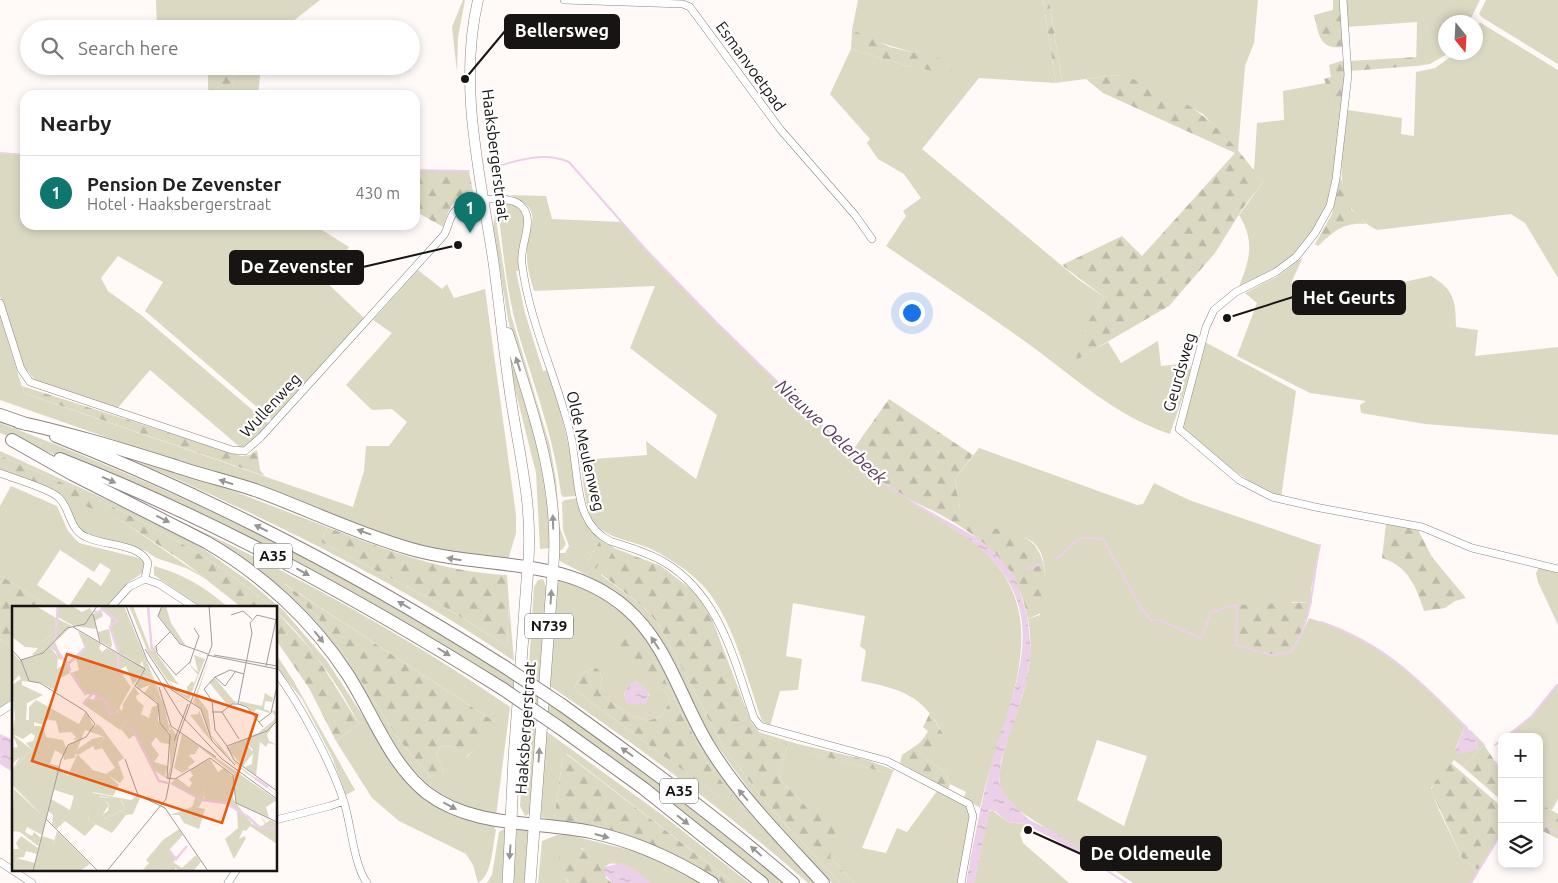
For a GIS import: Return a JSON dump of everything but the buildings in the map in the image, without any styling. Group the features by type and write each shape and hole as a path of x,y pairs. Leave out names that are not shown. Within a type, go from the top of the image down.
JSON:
{"highway":[{"name":"A35","path":"0,415 149,474 265,530 403,605 505,667 562,705 749,845 792,883"},
{"name":"A35","path":"18,422 77,434 256,491 410,549 457,559 553,571 597,587 619,602 637,619 660,651 693,718 722,767 756,810 823,883"},
{"name":"A35","path":"6,438 74,464 229,533 299,569 422,638 503,689 560,728 643,788 762,883"},
{"name":"A35","path":"6,438 206,542 249,570 291,606 341,666 410,779 429,794 461,812 492,820 590,832 641,846 690,869 712,883"}],"main road":[{"name":"Haaksbergerstraat","path":"478,0 470,42 471,112 501,314 512,408 527,489 530,529 508,883"},
{"name":"Haaksbergerstraat","path":"501,314 536,419 547,465 553,506 553,571 530,883"}],"street":[{"name":"Esmanvoetpad","path":"564,0 682,4 690,7 780,129 855,215 872,239"},
{"name":"Geurdsweg","path":"1343,0 1348,76 1336,179 1330,206 1315,233 1296,257 1276,272 1236,292 1214,310 1206,327 1179,429 1238,480 1272,496 1314,508 1422,527 1472,548 1558,569"},
{"name":"Olde Meulenweg","path":"484,200 507,198 520,204 525,210 527,226 521,247 522,266 534,317 566,416 583,508 590,524 603,538 610,542 664,562 700,592 722,627 754,718 760,726 887,761 969,804 973,816 961,883"},
{"name":"Wullenweg","path":"0,303 21,369 30,382 232,450 245,451 255,443 444,236 456,210 462,206 484,200"},
{"path":"0,473 56,495 66,509 71,524 80,534 142,553 148,563 145,580"},
{"path":"112,606 129,587 145,580 159,584 192,606"},
{"path":"278,675 300,709 337,782 344,801 360,870 367,883"},
{"path":"0,712 12,703"},
{"path":"278,819 344,801"},
{"path":"0,862 12,870"},
{"path":"12,870 32,883"},
{"path":"228,883 236,870"}],"green space":[{"path":"156,0 320,0 294,20 157,20"},
{"path":"463,0 465,0 458,37 457,72 452,27"},
{"path":"858,0 1043,0 1056,83 979,78 922,149 1079,280 1104,297 1091,318 1077,359 1108,342 1121,363 1158,341 1161,366 1182,364 1192,370 1170,434 1114,407 1012,332 886,246 906,216 903,211 921,198 904,174 878,159 867,143 870,139 830,94 851,49 904,65 952,74 912,52 874,41 852,30"},
{"path":"1043,0 1049,0 1062,82 1056,83"},
{"path":"1049,0 1258,0 1254,43 1245,66 1238,151 1203,114 1150,86 1117,75 1062,82"},
{"path":"1333,0 1340,0 1343,47 1329,46 1321,39 1314,15 1333,10"},
{"path":"1344,0 1480,0 1472,15 1438,15 1438,59 1430,64 1416,66 1417,22 1346,27"},
{"path":"1486,0 1558,0 1558,64 1483,18 1483,15 1479,14"},
{"path":"1483,24 1558,70 1558,278 1525,223 1511,214 1377,230 1361,220 1351,207 1345,193 1342,178 1343,144 1348,110 1402,118 1401,134 1414,136 1416,72 1435,68 1446,60 1483,60"},
{"path":"852,30 890,47 950,61 952,75 904,65 851,49"},
{"path":"1417,57 1416,66 1350,71 1349,61"},
{"path":"1344,60 1345,72 1340,119 1324,79 1331,77 1329,65"},
{"path":"208,75 234,75 231,90 208,90"},
{"path":"234,75 260,75 259,90 231,90"},
{"path":"1117,75 1142,82 1157,89 1204,117 1240,152 1263,182 1243,208 1215,253 1169,306 1076,360 1083,330 1104,297 1062,265 1122,236 1142,256 1235,153 1103,93 1086,79"},
{"path":"1326,83 1341,121 1334,180 1325,213 1301,249 1284,264 1238,289 1248,261 1249,252 1248,234 1239,215 1263,182 1254,171 1257,123 1284,120 1283,91"},
{"path":"0,153 20,155 20,230 322,230 349,247 324,280 364,318 272,420 145,311 163,282 118,256 101,278 108,291 141,315 269,424 246,448 241,448 150,370 116,410 35,380 22,364 0,296"},
{"path":"420,170 469,171 473,192 460,197 452,205 443,227 420,214"},
{"path":"1340,176 1351,209 1366,224 1345,226 1334,232 1318,246 1315,244 1332,214"},
{"path":"510,195 546,196 552,219 621,222 717,323 877,479 972,541 1000,570 1016,601 1021,634 1019,668 1011,703 980,808 964,797 966,792 950,784 946,773 926,759 943,734 927,710 919,702 899,691 861,681 866,651 860,646 865,616 793,603 786,656 802,659 798,690 780,691 770,726 762,721 732,633 724,616 700,582 653,550 608,534 594,522 587,507 580,460 647,455 646,441 696,479 717,415 630,348 655,286 534,291 527,254 532,223 531,211 520,200"},
{"path":"507,200 524,211 520,271 516,271 525,313 543,371 548,370 562,416 572,464 576,496 563,497 561,494 549,432 514,316 497,204"},
{"path":"495,213 511,315 550,446 556,480 560,528 566,544 562,550 556,550 556,524 508,319 493,228"},
{"path":"1303,257 1291,283 1322,297 1344,310 1350,294 1431,276 1445,286 1452,297 1456,327 1478,330 1475,356 1558,347 1558,435 1425,424 1361,413 1360,405 1366,401 1310,393 1237,356 1257,303 1245,293 1280,275"},
{"path":"418,270 442,289 447,284 454,298 485,289 516,515 516,533 508,560 419,547 0,400 0,316 24,393 353,507 364,471 366,446 389,446 407,422 392,409 372,410 346,385 392,333 373,320"},
{"path":"1205,342 1296,391 1281,498 1242,476 1182,431 1185,410"},
{"path":"509,349 545,462 551,548 540,549 536,473 512,377"},
{"path":"22,386 241,456 250,455 257,450 260,470 265,476 24,393"},
{"path":"889,399 973,455 955,479 960,509 984,525 1015,533 1027,539 1035,546 1044,566 1043,612 1028,619 1022,596 1012,575 999,558 983,543 965,529 889,488 850,454"},
{"path":"0,423 67,449 199,506 328,570 453,641 514,680 513,692 455,655 76,463 0,433"},
{"path":"979,448 1137,505 1143,504 1154,483 1189,500 1320,545 1311,590 1312,602 1292,602 1272,655 1291,652 1309,618 1334,627 1376,648 1394,661 1412,675 1465,726 1455,750 1478,749 1475,736 1484,745 1463,767 1454,760 1431,788 1439,810 1462,858 1478,870 1471,883 1133,883 1114,870 1112,872 1011,804 1001,789 999,780 1000,768 1026,683 1030,651 1028,619 1040,615 1044,564 1037,546 1031,540 990,528 974,520 960,509 955,479","holes":["1097,740 1147,756 1124,826 1077,800"]},
{"path":"109,450 220,486 327,527 321,542 438,603 507,646 509,603 514,661 419,601 317,546 161,472"},
{"path":"0,451 155,522 205,550 251,583 284,611 327,661 399,771 472,818 494,826 496,831 491,859 483,879 478,883 473,865 466,854 399,821 372,798 336,741 359,724 322,664 300,636 278,613 278,606 270,606 234,577 174,539 83,493 0,456"},
{"path":"0,456 133,517 215,564 270,606 240,606 184,562 125,523 0,469"},
{"path":"11,486 57,506 68,531 79,543 139,558 145,563 144,572 129,582 106,606 69,606 48,606 0,575 0,506","holes":["60,550 94,572 100,563 111,570 101,586 88,577 69,606 37,585"]},
{"path":"63,495 125,523 206,579 186,568 156,558 146,551 85,536 74,521"},
{"path":"578,498 601,539 586,564 610,544 614,548 601,575 641,605 658,623 724,748 767,804 840,883 832,883 756,799 711,737 661,638 642,613 615,590 560,561 557,553 565,553 569,546 563,530 562,502"},
{"path":"160,512 251,555 340,602 426,652 510,707 496,816 466,807 440,794 424,781 400,755 299,610","holes":["283,583 498,724 467,757 452,746 440,747 436,754 444,772 432,779 400,741 334,639 317,617"]},
{"path":"1386,524 1418,530 1432,557 1466,598 1455,601 1445,608 1424,611 1418,593 1410,578 1398,566 1382,558"},
{"path":"327,527 393,552 437,565 507,575 509,603 507,646 438,603 321,542"},
{"path":"601,539 610,544 596,569 586,564"},
{"path":"614,548 661,566 696,593 712,619 751,722 759,732 788,741 779,778 811,812 838,817 830,857 854,883 840,883 767,804 724,748 658,623 641,605 601,574"},
{"path":"154,566 175,573 193,582 227,606 199,606 154,575"},
{"path":"1539,567 1558,571 1558,625 1538,582 1536,573"},
{"path":"0,575 48,606 12,606 12,647 0,639"},
{"path":"558,578 596,593 623,611 647,638 686,712 817,883 808,883 746,830 682,780 550,686","holes":["629,628 654,659 706,760 749,819 575,690 581,675 588,670 596,668 600,671 602,682 599,693 630,715 648,721 661,716 670,702 667,694 613,647","636,681 650,695 627,703 624,693"]},
{"path":"543,579 547,589 531,813 525,816 520,806 534,587 538,580"},
{"path":"281,582 498,724 496,730 466,757 452,746 440,747 436,754 444,772 437,781 432,779 400,741 334,639 317,617"},
{"path":"1312,602 1300,638 1291,652 1272,655 1236,645 1237,605"},
{"path":"278,613 315,654 359,724 336,741 309,688 278,643"},
{"path":"629,627 654,659 706,760 750,820 575,690 581,675 588,670 596,668 600,671 602,682 599,693 630,715 648,721 661,716 670,702 667,694 612,647"},
{"path":"0,639 12,647 12,699 0,708"},
{"path":"278,657 355,790 346,795 332,757 302,699 278,669"},
{"path":"1558,684 1558,799 1552,810 1546,807 1543,809 1543,733 1511,733 1532,716"},
{"path":"548,703 659,781 786,883 771,883 667,799 547,714"},
{"path":"930,713 943,734 949,736 926,759 946,773 950,784 948,789 900,763 902,755 923,740 928,731 923,727"},
{"path":"546,731 661,814 749,883 734,883 567,754 562,762 554,820 541,817"},
{"path":"788,741 798,744 803,751 892,774 862,848 886,853 897,828 907,832 937,791 967,805 972,812 958,883 854,883 830,857 811,812 779,778"},
{"path":"798,744 867,760 894,770 892,774 802,751"},
{"path":"1484,745 1498,766 1498,798 1463,767"},
{"path":"566,754 734,883 722,883 696,867 572,824 554,820 562,762"},
{"path":"1451,763 1498,804 1498,838 1478,870 1462,858 1431,790 1435,782"},
{"path":"1546,807 1558,814 1558,839 1543,831 1543,809"},
{"path":"992,810 1008,822 1025,824 1020,834 1023,843 1069,883 974,883 989,812"},
{"path":"517,827 530,828 526,883 513,883"},
{"path":"506,828 502,883 487,883 492,875 499,832"},
{"path":"557,835 569,835 646,854 703,883 650,883 626,866 609,864 581,848 566,879 569,883 538,883 542,841"},
{"path":"569,846 588,851 609,864 605,867 606,878 612,883 569,883 562,871 559,857 564,849"}],"water":[{"path":"905,497 979,539 998,555 1015,577 1027,614 1031,650 1027,681 1001,761 999,783 1004,794 1028,819 1059,835 1084,852 1089,858 1025,824 1008,822 995,811 990,810 974,883 966,883 987,780 1021,662 1023,637 1020,612 1012,588 996,564 981,548"},
{"path":"633,681 636,681 649,692 647,704 636,705 627,703 624,693"},
{"path":"1465,726 1475,736 1478,749 1457,754 1455,751"},
{"path":"0,734 12,739 12,772 0,764"},
{"path":"621,863 635,870 650,883 612,883 604,873 605,867"}],"waterway":[{"name":"Nieuwe Oelerbeek","path":"0,153 20,155"},
{"name":"Nieuwe Oelerbeek","path":"491,168 539,157 549,157 569,162 647,251 717,323 877,479 905,497"},
{"name":"Nieuwe Oelerbeek","path":"420,170 469,171"},
{"path":"1055,559 1080,539 1103,539 1141,608 1151,620 1159,620 1201,638 1211,612 1237,605 1236,645 1272,655 1291,652 1304,627 1311,601 1320,545"},
{"path":"1027,569 1044,563"},
{"path":"1321,622 1344,631 1383,653 1417,680 1467,728"},
{"path":"1511,733 1532,716 1557,685"},
{"path":"1470,731 1484,745"},
{"path":"1495,762 1498,766"},
{"path":"1541,823 1558,833"},
{"path":"1471,883 1498,839"},
{"path":"1088,858 1126,883"}],"place":[{"name":"Bellersweg","path":"465,79"},
{"name":"Pension De Zevenster","path":"470,233"},
{"name":"De Zevenster","path":"458,245"},
{"name":"Het Geurts","path":"1227,318"},
{"name":"De Oldemeule","path":"1028,830"}]}
